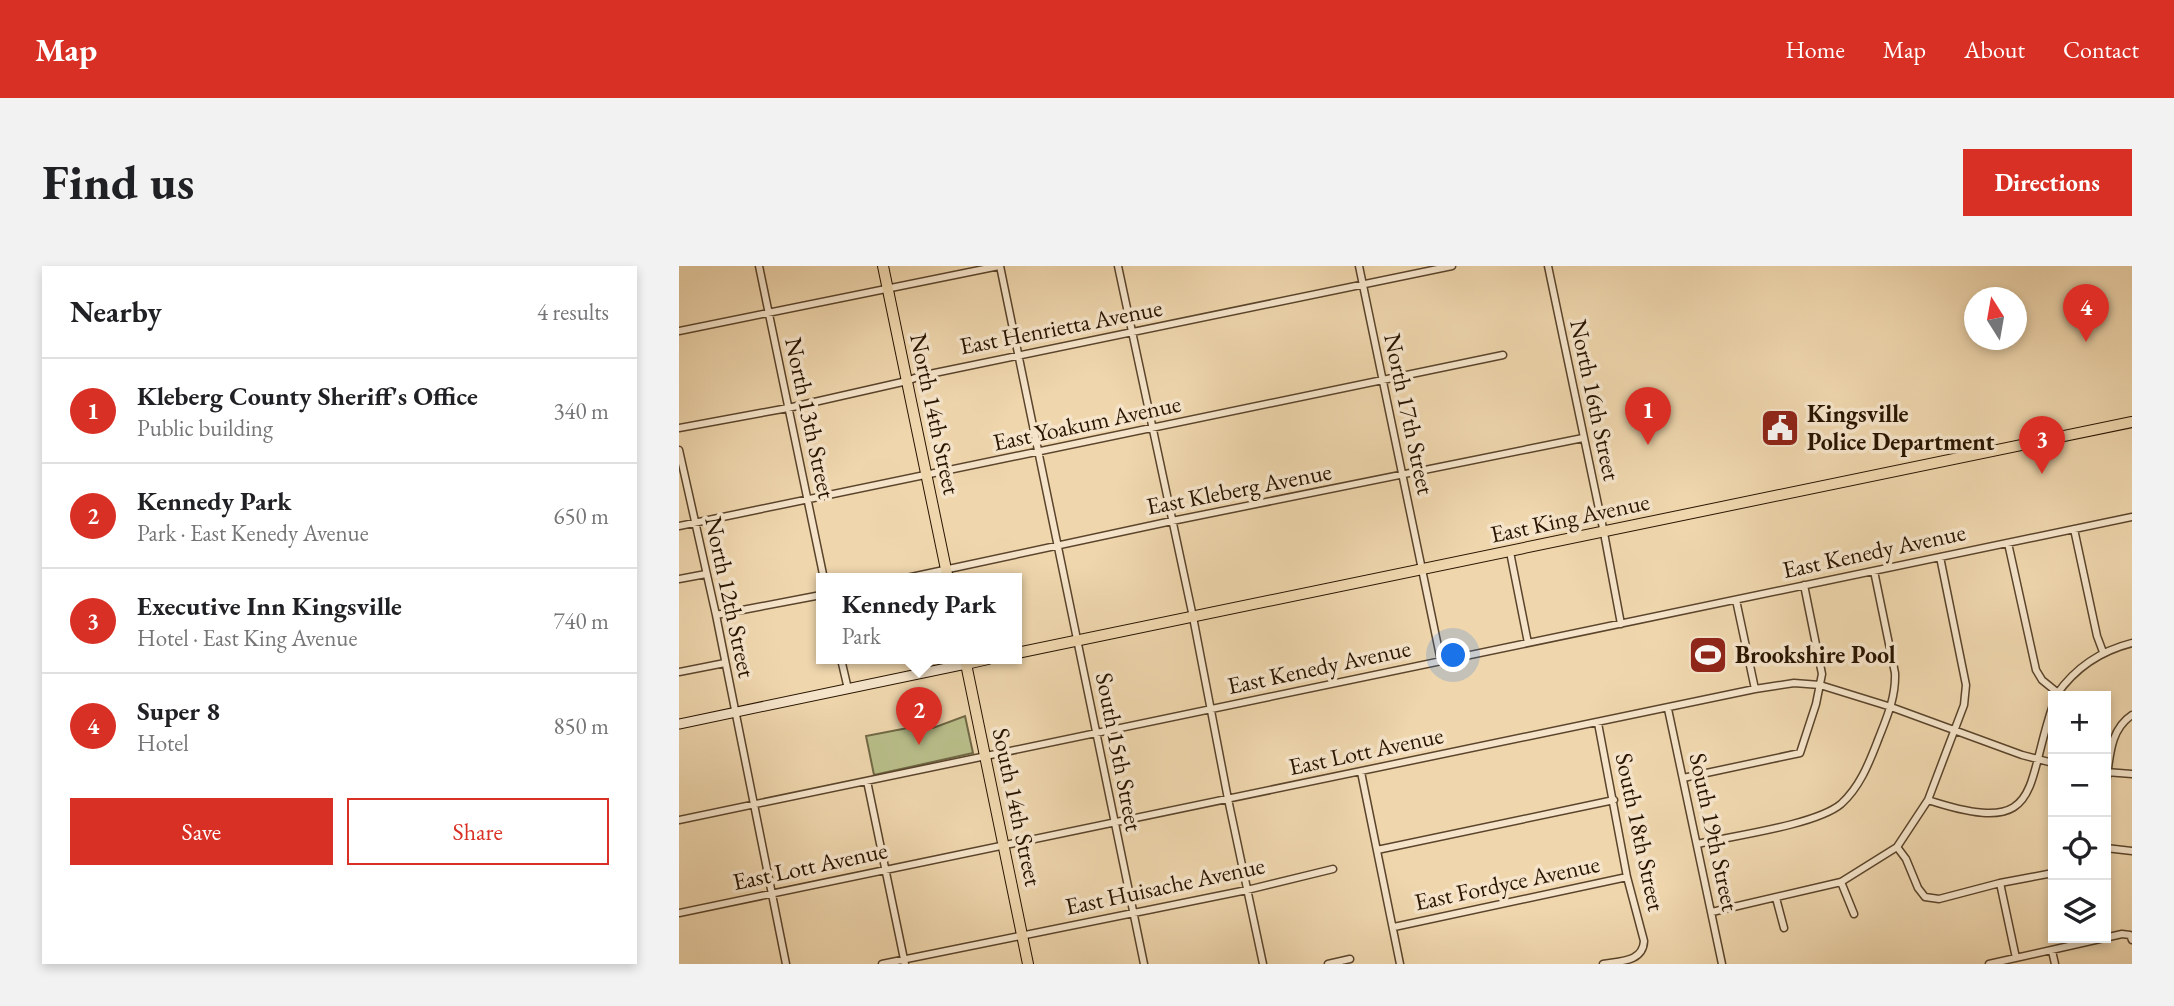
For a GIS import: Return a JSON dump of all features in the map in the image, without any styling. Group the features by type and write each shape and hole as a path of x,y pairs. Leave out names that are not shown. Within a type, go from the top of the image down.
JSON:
{"main road":[{"name":"North 14th Street","path":"883,266 946,573"},
{"name":"East King Avenue","path":"1022,652 2132,422"},
{"path":"679,724 956,664"},
{"name":"South 14th Street","path":"965,664 1028,964"}],"street":[{"name":"North 13th Street","path":"759,266 823,573"},
{"path":"679,331 888,290 971,269 1000,266"},
{"name":"South 15th Street","path":"1000,266 1144,964"},
{"path":"1118,266 1263,964"},
{"name":"North 17th Street","path":"1359,266 1441,661"},
{"name":"East Henrietta Avenue","path":"679,428 788,408 1018,355 1452,266"},
{"name":"North 16th Street","path":"1548,266 1621,624"},
{"name":"East Yoakum Avenue","path":"679,526 1503,355"},
{"name":"East Kleberg Avenue","path":"950,573 1172,521 1583,438"},
{"name":"North 12th Street","path":"679,450 716,615 786,964"},
{"name":"East Kenedy Avenue","path":"679,820 2132,517"},
{"path":"2074,529 2097,636 2103,652"},
{"path":"2008,543 2036,670 2053,691"},
{"path":"1510,552 1528,643"},
{"path":"1711,912 1841,882 1897,847 1928,800 1964,705 1966,685 1940,557"},
{"path":"1697,844 1819,816 1839,806 1850,795 1866,770 1896,690 1895,673 1874,571"},
{"path":"679,579 706,574"},
{"path":"1683,778 1800,753 1820,685 1821,662 1804,585"},
{"path":"716,615 816,596"},
{"path":"1736,600 1755,689"},
{"path":"2060,691 2078,670 2103,652 2132,643"},
{"path":"679,672 725,663"},
{"path":"843,664 848,689"},
{"name":"East Lott Avenue","path":"679,913 1794,683 1820,685 1891,707 2048,762"},
{"name":"South 19th Street","path":"1668,709 1722,964"},
{"path":"2111,754 2114,738 2122,724 2132,715"},
{"name":"South 18th Street","path":"1598,723 1627,877 1644,941 1643,950 1636,958 1603,964"},
{"path":"1928,800 1971,812 2012,810 2026,796 2048,725"},
{"path":"1361,772 1401,964"},
{"path":"2111,772 2132,774"},
{"path":"867,781 905,962"},
{"path":"1377,850 1613,800"},
{"path":"1897,847 1925,897 1938,899 2048,874"},
{"path":"2111,849 2132,851"},
{"name":"East Huisache Avenue","path":"882,964 905,962 1247,890 1333,869"},
{"name":"East Fordyce Avenue","path":"1394,927 1627,877"},
{"path":"1841,882 1854,914"},
{"path":"2000,883 2016,958"},
{"path":"1776,898 1784,928"},
{"path":"1989,964 2122,934 2131,938"},
{"path":"2052,951 2055,964"},
{"path":"1328,964 1350,959"}],"green space":[{"path":"965,716 973,753 874,775 866,736 918,726 933,728"}],"water":[{"name":"Brookshire Pool","path":"1713,647 1717,665 1694,670 1692,662 1701,660 1699,650"}],"place":[{"name":"Super 8","path":"2086,342"},
{"name":"Kingsville Police Department","path":"1780,428"},
{"name":"Kleberg County Sheriff's Office","path":"1648,445"},
{"name":"Executive Inn Kingsville","path":"2042,474"},
{"name":"Brookshire Pool","path":"1708,655"},
{"name":"Kennedy Park","path":"919,745"}]}
